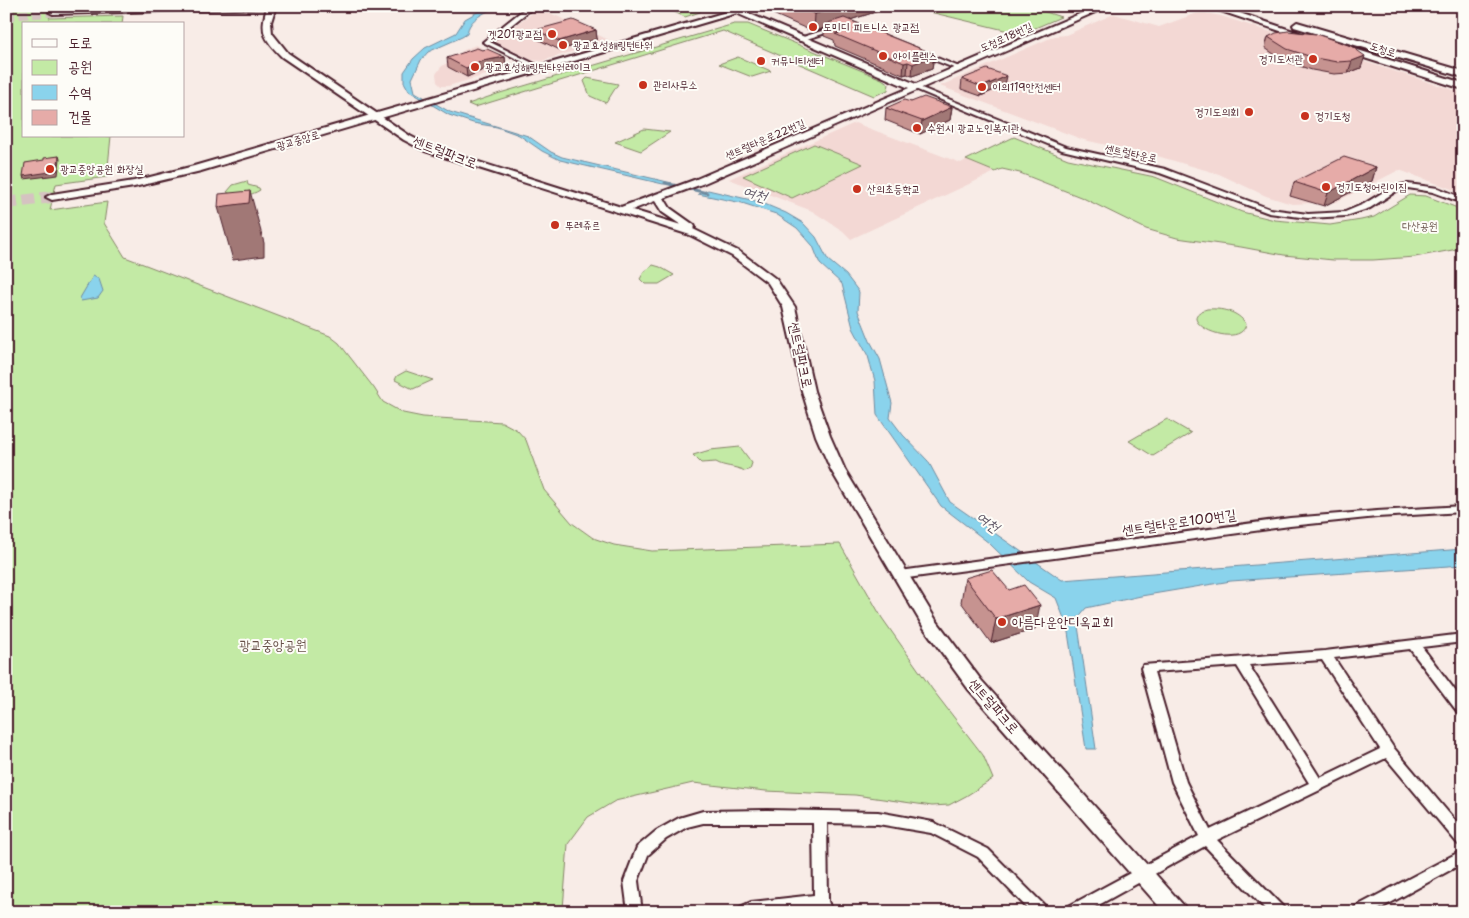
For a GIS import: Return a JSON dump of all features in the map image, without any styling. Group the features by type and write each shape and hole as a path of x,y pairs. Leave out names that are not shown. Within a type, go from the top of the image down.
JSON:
{"main road":[{"name":"광교중앙로","path":"52,197 103,190 171,176 757,6"},
{"name":"도청로","path":"1210,6 1463,86"},
{"name":"도청로","path":"1235,6 1463,74"}],"street":[{"path":"54,12 271,6"},
{"name":"센트럴파크로","path":"271,6 266,21 269,38 285,55 407,138 437,152 705,238 736,254 756,267 772,281 785,300 792,315 808,391 823,436 838,470 930,624 975,685 1176,912"},
{"path":"532,6 486,42 541,69"},
{"name":"센트럴타운로","path":"724,6 1064,149 1162,172 1242,202 1276,212 1308,216 1346,214 1367,206 1396,188 1408,186 1435,190 1463,201"},
{"name":"도청로18번길","path":"917,88 1105,6"},
{"path":"800,38 842,27"},
{"path":"915,50 961,69"},
{"name":"센트럴타운로22번길","path":"622,210 698,182 917,88"},
{"path":"659,196 666,210 705,238"},
{"name":"센트럴타운로100번길","path":"900,575 1323,518 1463,509"},
{"path":"1278,912 1207,838 1179,782 1147,668 1325,655 1463,638"},
{"path":"1412,644 1463,712"},
{"path":"1325,655 1388,751 1463,840"},
{"path":"1240,661 1317,785"},
{"path":"1072,912 1207,838 1388,751"},
{"path":"635,912 631,882 642,851 661,835 684,822 702,817 767,816 878,818 933,828 983,853 1041,912"},
{"path":"744,912 752,908 823,906 820,817"},
{"path":"1360,912 1463,856"}],"shaded area":[{"path":"539,8 609,40 542,61 532,60 496,43 496,40"},
{"path":"1200,12 1221,16 1463,93 1463,193 1399,170 1336,202 1292,204 1266,196 1219,174 1157,156 1084,140 940,86 1055,36 1066,35 1114,14 1159,27"},
{"path":"476,45 517,66 448,86 441,86 437,82 436,74 441,67 464,50"},
{"name":"산의초등학교","path":"855,123 961,163 966,160 995,172 851,239 843,231 812,211 729,179"}],"green space":[{"name":"광교중앙공원","path":"6,6 58,6 49,18 123,16 122,22 22,22 22,138 111,138 107,177 56,184 50,210 107,202 104,223 125,257 330,336 339,343 383,402 403,413 423,417 502,422 517,430 526,440 544,490 572,523 593,538 614,545 652,551 840,544 882,618 932,689 983,755 993,779 949,805 932,806 855,795 766,791 693,783 615,801 588,817 568,844 563,909 566,912 6,912"},
{"path":"661,6 695,6 700,8 700,12 685,17"},
{"path":"905,6 1027,6 1061,17 1021,34"},
{"path":"734,24 748,24 882,79 889,84 888,90 874,96 723,31 475,107 468,104 500,93"},
{"path":"738,57 771,71 752,77 719,64"},
{"path":"587,78 618,84 606,103 590,96 584,81"},
{"path":"644,129 670,132 641,151 615,142"},
{"name":"다산공원","path":"1014,137 1068,159 1155,177 1242,212 1275,220 1330,225 1374,217 1410,195 1426,196 1463,210 1463,248 1415,257 1333,260 1284,255 1177,238 1146,229 1083,198 1020,173 1002,169 995,172 966,160"},
{"path":"814,144 863,164 792,198 743,176"},
{"path":"247,181 248,185 260,190 244,196 227,192 233,185"},
{"path":"653,265 674,275 659,284 645,284 640,279 644,272"},
{"path":"1207,309 1229,311 1246,324 1241,332 1232,335 1210,331 1201,326 1196,320 1198,314"},
{"path":"406,371 433,380 413,389 395,380 397,376"},
{"path":"1167,419 1191,433 1153,456 1129,441"},
{"path":"740,447 752,463 750,469 745,471 716,462 701,463 693,455 710,450"}],"water":[{"path":"488,6 498,6 474,20 468,28 467,34 428,52 421,60 412,79 415,92 450,112 528,136 551,152 562,157 672,183 663,184 560,160 542,151 519,135 497,127 473,123 449,115 409,91 404,82 404,72 413,59 425,48 456,33 465,19"},
{"path":"708,190 760,202 786,213 803,223 816,237 828,260 846,275 859,292 858,311 870,341 880,359 892,403 890,418 903,435 928,461 950,502 1062,580 1463,549 1463,565 1231,581 1141,596 1086,608 1077,619 1096,749 1086,749 1067,626 1056,598 1029,582 989,543 941,506 877,415 875,381 868,356 853,328 842,284 820,264 813,246 797,228 776,214 742,203 698,194"},
{"path":"93,276 99,279 103,291 98,298 81,301 80,298"}],"building":[{"path":"794,6 842,6 815,14"},
{"path":"844,18 934,54 930,55 934,56 913,64 904,63 835,34 840,33 835,31 838,29 825,24"},
{"path":"573,20 596,30 559,41 536,30"},
{"path":"1288,31 1316,34 1351,46 1365,56 1352,61 1337,62 1315,58 1287,49 1268,37 1276,33"},
{"path":"477,48 487,49 505,57 482,61 466,68 447,58"},
{"path":"987,69 1007,76 982,87 962,79"},
{"path":"924,97 952,107 922,121 886,108 904,100 911,102"},
{"name":"광교중앙공원 화장실","path":"59,156 57,171 23,176 25,163"},
{"path":"1344,157 1376,167 1328,193 1294,182"},
{"path":"250,191 249,203 218,207 219,194"},
{"path":"992,570 1009,590 1024,585 1040,605 996,619 965,578"}],"waterway":[{"name":"여천","path":"665,183 707,193"}],"tunnel":[{"path":"6,16 53,12"},
{"path":"6,203 52,197"}],"place":[{"name":"도미디 피트니스 광교점","path":"813,27"},
{"name":"겟201광교점","path":"552,34"},
{"name":"광교효성해링턴타워","path":"563,45"},
{"name":"아이플렉스","path":"883,56"},
{"name":"경기도서관","path":"1313,59"},
{"name":"커뮤니티센터","path":"761,61"},
{"name":"광교효성해링턴타워레이크","path":"475,67"},
{"name":"관리사무소","path":"643,85"},
{"name":"이의119안전센터","path":"982,87"},
{"name":"경기도의회","path":"1249,112"},
{"name":"경기도청","path":"1305,116"},
{"name":"수원시 광교노인복지관","path":"917,128"},
{"name":"광교중앙공원 화장실","path":"50,169"},
{"name":"경기도청어린이집","path":"1326,187"},
{"name":"산의초등학교","path":"857,189"},
{"name":"뚜레쥬르","path":"555,225"},
{"name":"아름다운안디옥교회","path":"1002,622"}]}
